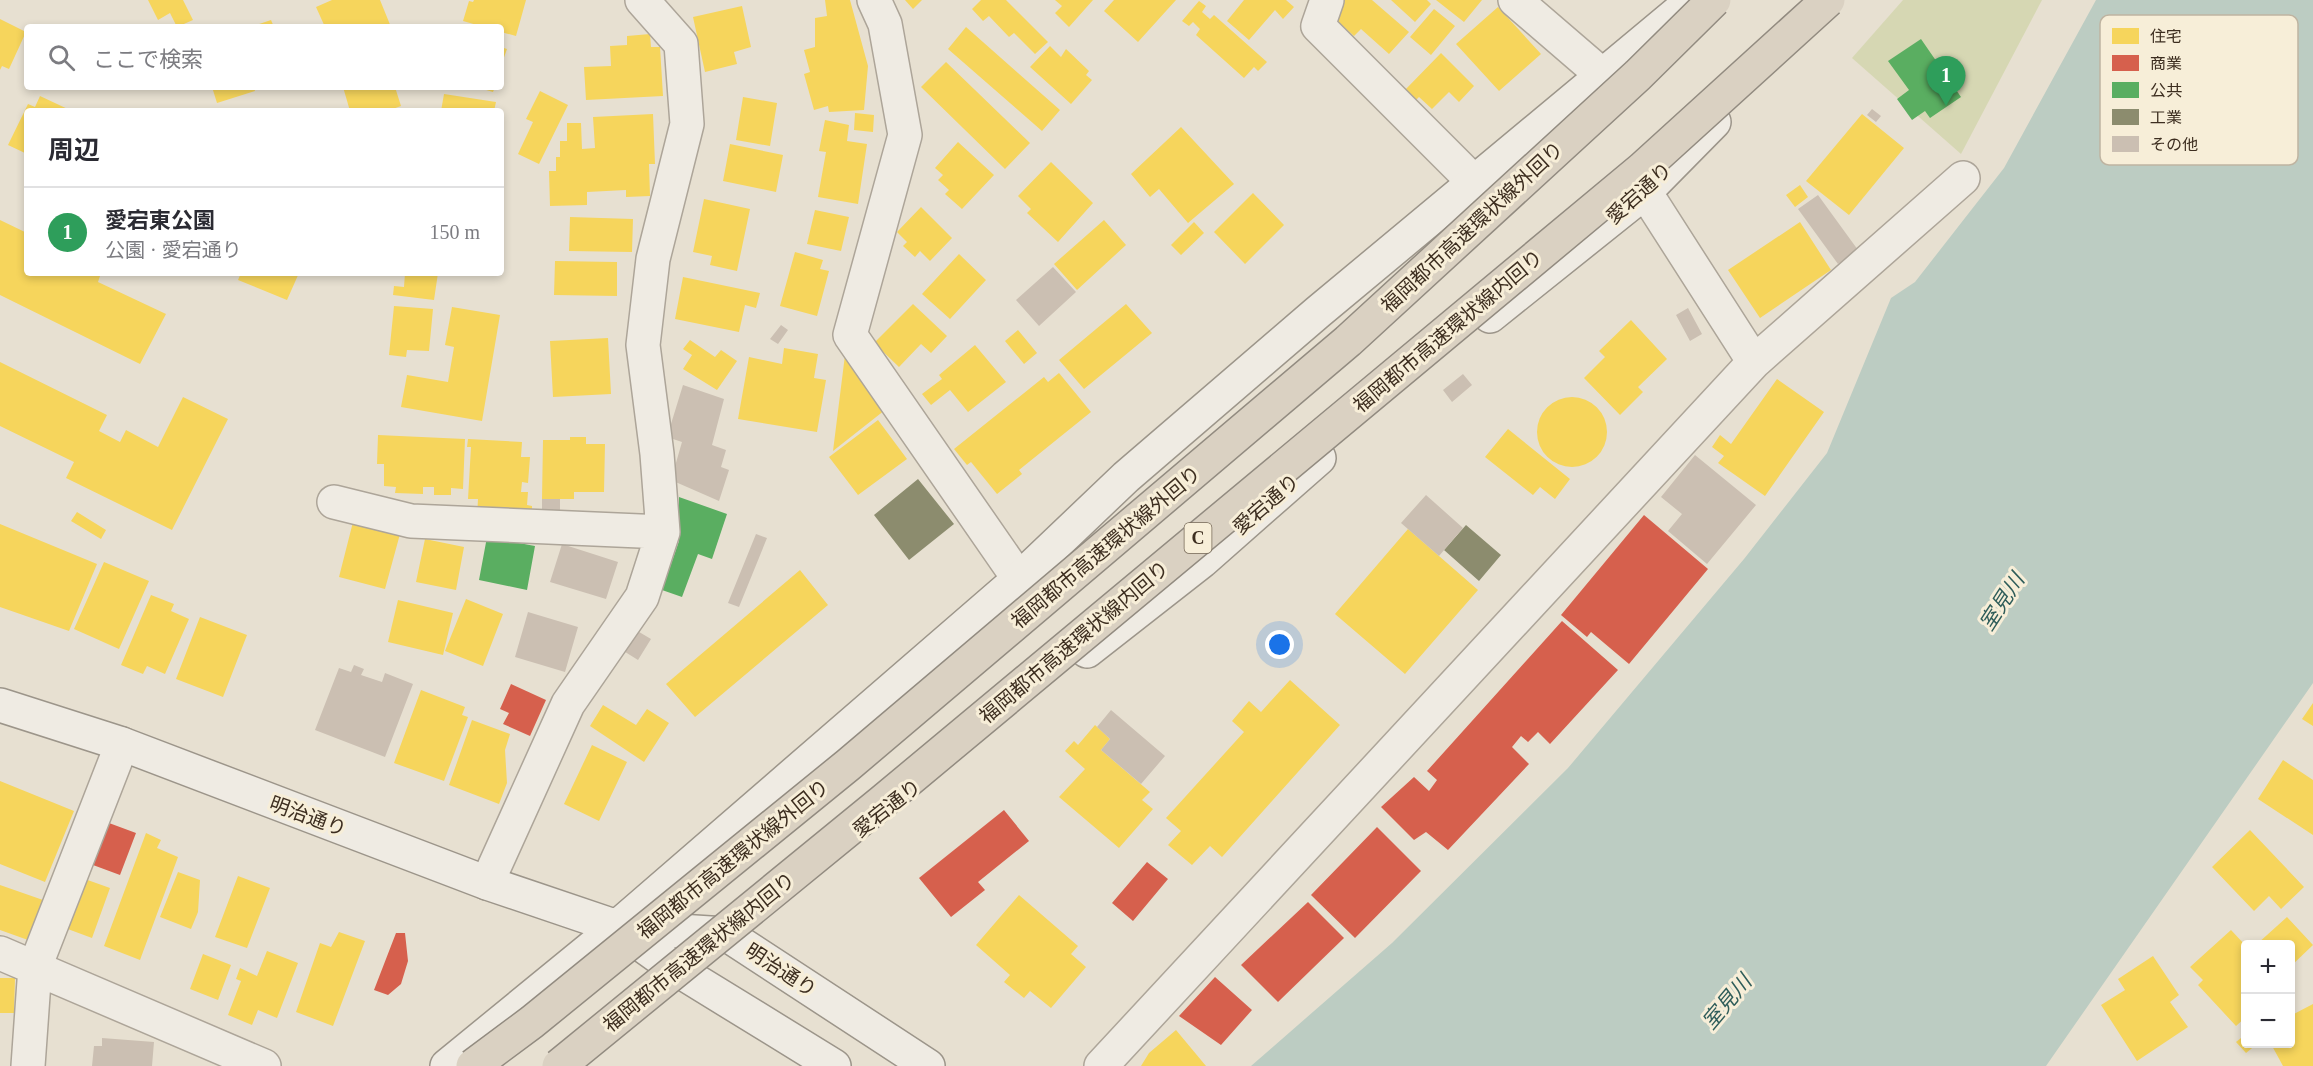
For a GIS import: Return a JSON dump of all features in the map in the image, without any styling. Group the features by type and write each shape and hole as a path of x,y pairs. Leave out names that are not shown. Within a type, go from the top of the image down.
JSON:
{"highway":[{"name":"福岡都市高速環状線外回り","path":"473,1066 532,1022 848,765 1348,341 1629,83 1714,0"},
{"name":"福岡都市高速環状線内回り","path":"557,1066 882,802 1633,177 1828,0"}],"street":[{"path":"487,883 568,704 642,597 663,532 657,454 643,345 653,259 687,124 681,44 642,0"},
{"path":"874,0 885,24 905,135 850,335 1019,579"},
{"path":"1327,0 1321,11 1318,26 1473,181"},
{"path":"1515,0 1601,74"},
{"path":"447,1066 617,927 1019,579 1126,477 1473,181 1693,0"},
{"name":"愛宕通り","path":"557,1066 674,967 726,934 1202,561 1388,397 1645,192 1836,0"},
{"path":"1101,1066 1754,362 1963,178"},
{"path":"1645,192 1754,362"},
{"path":"334,502 411,521 663,532"},
{"name":"明治通り","path":"0,705 122,744 487,883 617,927 726,934 928,1066"},
{"path":"28,1066 35,967 122,744"},
{"name":"明治通り","path":"617,927 674,967 834,1066"},
{"path":"0,953 264,1066"}],"green space":[{"path":"1903,0 2042,0 1961,154 1852,58"}],"water":[{"name":"室見川","path":"2096,0 2313,0 2313,683 2046,1066 1251,1066 1392,943 1568,768 1744,559 1827,453 1891,298 1915,282 2004,168"}],"building: 住宅":[{"path":"148,0 183,0 193,20 184,24 176,24 170,13 158,20"},
{"path":"332,0 380,0 390,24 324,24 316,7"},
{"path":"474,0 526,0 516,36 504,33 504,24 474,24 463,21 469,1"},
{"path":"825,0 850,0 868,66 864,110 829,112 828,106 814,110 804,74 810,72 804,50 815,47 815,18 827,16"},
{"path":"905,0 922,0 913,9"},
{"path":"981,0 1006,0 1048,42 1035,54 1014,33 1009,37 989,16 983,21 972,9"},
{"path":"1055,0 1093,0 1069,27 1055,13 1062,6"},
{"path":"1114,0 1176,0 1138,42 1104,11"},
{"path":"1244,0 1286,0 1294,7 1283,19 1275,10 1249,40 1227,21"},
{"path":"1336,0 1372,0 1409,32 1389,54 1361,29 1354,36 1326,11"},
{"path":"1391,0 1427,0 1431,4 1415,22"},
{"path":"1436,0 1482,0 1464,22"},
{"path":"1199,1 1206,6 1202,12 1210,19 1214,15 1267,62 1258,71 1254,67 1244,78 1196,35 1200,29 1193,22 1189,26 1182,21"},
{"path":"742,6 751,47 734,52 737,64 705,72 693,17"},
{"path":"1498,7 1541,54 1499,91 1456,44"},
{"path":"1434,9 1455,26 1431,55 1410,37"},
{"path":"0,19 24,31 24,36 9,69 2,66 0,70"},
{"path":"271,20 273,24 259,24"},
{"path":"966,27 1060,110 1042,131 948,49"},
{"path":"650,34 651,47 660,47 663,96 586,100 584,67 611,66 610,46 627,45 627,36"},
{"path":"1050,46 1061,57 1066,49 1089,71 1086,75 1092,80 1071,104 1030,67"},
{"path":"1441,53 1474,86 1459,102 1449,92 1432,109 1419,97 1415,101 1405,90"},
{"path":"946,62 1030,143 1005,169 921,87"},
{"path":"213,90 255,90 255,91 217,103"},
{"path":"344,90 396,90 401,106 395,108 349,108"},
{"path":"540,91 568,105 539,164 518,154 533,122 526,119"},
{"path":"444,94 496,102 495,108 442,108"},
{"path":"40,96 66,108 26,108 28,104 35,107"},
{"path":"743,97 777,103 770,146 736,140"},
{"path":"24,112 24,153 8,145"},
{"path":"855,113 874,115 873,132 854,130"},
{"path":"653,114 655,164 649,164 650,196 626,197 626,190 587,192 587,205 550,206 549,171 556,171 556,157 560,157 560,141 567,141 567,123 581,123 582,149 595,148 593,117"},
{"path":"1862,114 1904,148 1849,215 1806,181"},
{"path":"825,120 849,125 847,141 867,144 858,204 818,197 826,152 819,151"},
{"path":"1181,127 1234,184 1188,223 1159,189 1150,197 1131,174"},
{"path":"958,142 994,175 962,209 945,194 949,190 938,180 943,175 935,168"},
{"path":"730,144 783,155 776,192 723,181"},
{"path":"1051,162 1093,203 1058,242 1027,213 1031,209 1018,196"},
{"path":"1800,185 1808,197 1795,207 1786,195"},
{"path":"1253,193 1284,225 1245,264 1214,232"},
{"path":"704,199 750,209 737,271 710,265 712,256 693,252"},
{"path":"921,207 952,238 930,261 920,251 915,257 903,246 907,242 897,232"},
{"path":"815,210 849,217 841,251 807,244"},
{"path":"570,217 633,219 632,252 569,251"},
{"path":"0,220 24,232 24,276 100,276 98,282 166,314 140,364 0,295"},
{"path":"1104,220 1126,245 1077,290 1054,264"},
{"path":"1194,222 1204,233 1181,255 1171,245"},
{"path":"1800,222 1831,270 1760,318 1728,270"},
{"path":"795,252 823,260 820,269 829,271 817,316 780,306"},
{"path":"959,254 986,280 950,319 922,294"},
{"path":"555,261 617,262 617,296 554,295"},
{"path":"240,276 298,276 287,300 238,280"},
{"path":"405,276 438,276 434,300 393,295 394,286 404,287"},
{"path":"683,277 760,293 756,308 745,305 739,332 675,319"},
{"path":"913,304 947,336 931,353 921,344 899,367 874,343"},
{"path":"1126,304 1152,333 1084,389 1059,360"},
{"path":"394,306 433,309 429,351 407,350 406,357 389,355"},
{"path":"452,307 500,315 482,421 401,407 407,375 448,382 454,347 445,345"},
{"path":"1631,320 1667,359 1638,387 1643,392 1620,415 1584,378 1605,357 1599,351"},
{"path":"1018,330 1037,353 1024,364 1005,341"},
{"path":"608,338 611,394 553,397 550,341"},
{"path":"690,340 715,357 721,350 737,361 717,390 683,369 692,355 683,349"},
{"path":"975,345 1006,382 968,412 950,390 931,405 922,394 942,379 939,375"},
{"path":"784,348 818,354 814,378 826,380 817,432 738,419 749,357 782,364"},
{"path":"845,355 885,410 833,451"},
{"path":"0,362 107,415 99,431 120,442 126,430 158,447 183,397 228,419 172,530 66,478 74,462 0,426"},
{"path":"1059,373 1091,412 1019,470 1022,474 997,494 971,462 967,465 954,449 1044,377 1048,382"},
{"path":"1777,379 1824,412 1765,496 1718,463 1724,456 1712,447 1720,435 1731,444"},
{"path":"1572,397 1585,400 1597,407 1604,419 1607,432 1604,445 1597,457 1585,464 1572,467 1559,464 1547,457 1540,445 1537,432 1540,419 1547,407 1559,400"},
{"path":"878,420 907,459 858,495 829,457"},
{"path":"1508,429 1570,479 1555,499 1540,487 1533,495 1485,457"},
{"path":"378,435 465,439 463,489 451,488 451,495 434,495 434,487 423,487 423,494 395,493 396,487 384,486 384,464 377,464"},
{"path":"570,437 586,437 586,444 605,444 604,492 574,492 574,499 542,499 543,440 570,440"},
{"path":"468,439 522,442 521,457 530,457 528,483 522,482 521,492 528,492 527,505 532,506 532,519 477,517 478,499 468,499 471,447 467,447"},
{"path":"77,512 106,530 101,539 71,521"},
{"path":"353,522 400,534 385,589 339,577"},
{"path":"0,524 97,564 69,631 0,607"},
{"path":"1408,529 1478,590 1405,674 1335,614"},
{"path":"425,539 464,547 456,590 416,582"},
{"path":"104,562 149,581 119,649 74,629"},
{"path":"800,570 828,605 695,717 666,684"},
{"path":"151,595 174,604 171,611 189,619 165,674 147,666 143,674 121,665"},
{"path":"466,599 503,614 483,666 445,651"},
{"path":"398,600 453,613 443,655 388,642"},
{"path":"200,617 247,635 223,697 176,679"},
{"path":"1290,680 1340,725 1222,857 1210,846 1192,865 1168,845 1181,831 1166,818 1244,732 1232,721 1249,701 1261,712"},
{"path":"421,690 465,707 462,715 468,717 444,781 394,763"},
{"path":"2313,703 2313,726 2302,719"},
{"path":"603,705 636,725 647,709 669,723 644,762 590,726"},
{"path":"472,720 510,734 505,750 507,783 499,804 449,785"},
{"path":"1095,725 1110,739 1101,750 1150,792 1142,800 1153,809 1119,848 1059,797 1085,769 1065,751 1074,741 1078,745"},
{"path":"592,745 627,762 599,821 564,804"},
{"path":"2283,760 2313,780 2313,835 2258,799"},
{"path":"0,781 74,811 45,882 0,864"},
{"path":"2250,830 2304,887 2281,909 2269,896 2254,911 2212,867"},
{"path":"146,833 161,840 157,848 178,857 140,960 104,946"},
{"path":"178,872 200,880 198,912 191,929 160,917"},
{"path":"238,876 270,888 247,948 215,937"},
{"path":"82,878 110,888 92,938 65,928"},
{"path":"0,885 43,900 28,940 0,930"},
{"path":"1019,895 1078,946 1071,954 1086,967 1051,1008 1030,991 1024,998 1004,982 1010,975 976,945"},
{"path":"2287,917 2313,945 2295,962 2295,940 2261,940"},
{"path":"2231,930 2241,941 2241,1022 2236,1026 2198,985 2203,980 2190,967"},
{"path":"339,932 365,941 333,1026 296,1012 320,943 331,947"},
{"path":"267,951 298,963 277,1018 258,1010 252,1025 228,1015 241,981 236,979 240,968 257,976"},
{"path":"203,954 231,965 218,1000 190,989"},
{"path":"2153,956 2179,995 2170,1002 2188,1027 2137,1061 2101,1005 2125,990 2118,979"},
{"path":"0,978 15,978 14,1013 0,1013"},
{"path":"2313,1004 2313,1066 2283,1066 2273,1048 2295,1048 2295,1013"},
{"path":"1176,1030 1206,1066 1141,1066 1149,1053"},
{"path":"2241,1038 2241,1048 2236,1042"},
{"path":"2241,1048 2252,1048 2246,1053"}],"building: 商業":[{"path":"1644,515 1708,569 1629,664 1591,632 1587,637 1561,615"},
{"path":"1562,621 1618,670 1550,744 1538,732 1528,742 1521,736 1512,747 1529,764 1448,850 1426,832 1414,840 1381,807 1414,777 1429,791 1437,780 1427,771"},
{"path":"511,684 546,700 530,736 503,724 509,713 500,709"},
{"path":"1004,810 1029,841 978,882 985,890 951,917 919,878"},
{"path":"109,823 136,833 120,875 93,865"},
{"path":"1377,827 1421,871 1355,938 1311,895"},
{"path":"1147,862 1168,879 1133,921 1112,903"},
{"path":"1308,902 1344,938 1278,1002 1241,965"},
{"path":"396,933 405,933 408,961 401,984 388,995 374,990"},
{"path":"1215,977 1252,1010 1221,1045 1179,1016"}],"building: 公共":[{"path":"1921,39 1961,97 1930,118 1925,111 1912,120 1897,99 1909,90 1888,61"},
{"path":"679,497 727,514 712,559 698,554 682,597 662,590 679,541"},
{"path":"487,537 535,546 527,590 479,580"}],"building: 工業":[{"path":"918,479 954,524 909,560 874,515"},
{"path":"1466,525 1501,555 1479,581 1444,550"}],"building: その他":[{"path":"1872,109 1881,116 1876,122 1867,115"},
{"path":"1818,195 1858,250 1838,264 1798,209"},
{"path":"1053,267 1076,292 1039,326 1016,300"},
{"path":"1688,308 1702,334 1690,341 1676,315"},
{"path":"781,325 788,330 778,344 770,339"},
{"path":"1463,374 1472,385 1452,402 1443,390"},
{"path":"683,385 724,399 712,445 726,450 721,467 729,470 719,501 671,480 682,442 667,437"},
{"path":"1695,455 1756,505 1707,564 1668,531 1682,514 1661,497"},
{"path":"1426,495 1463,528 1439,556 1401,523"},
{"path":"542,499 560,499 560,518 542,518"},
{"path":"756,534 767,538 739,607 728,603"},
{"path":"562,544 618,562 606,599 550,582"},
{"path":"528,612 578,627 565,672 515,657"},
{"path":"634,629 651,639 638,660 622,650"},
{"path":"354,665 364,669 361,675 382,682 385,673 413,684 385,757 315,730 339,668 351,672"},
{"path":"1111,710 1165,756 1141,784 1101,750 1110,739 1097,727"},
{"path":"102,1038 154,1042 152,1066 92,1066 94,1046 102,1046"}],"place":[{"name":"愛宕東公園","path":"1946,106"}]}
